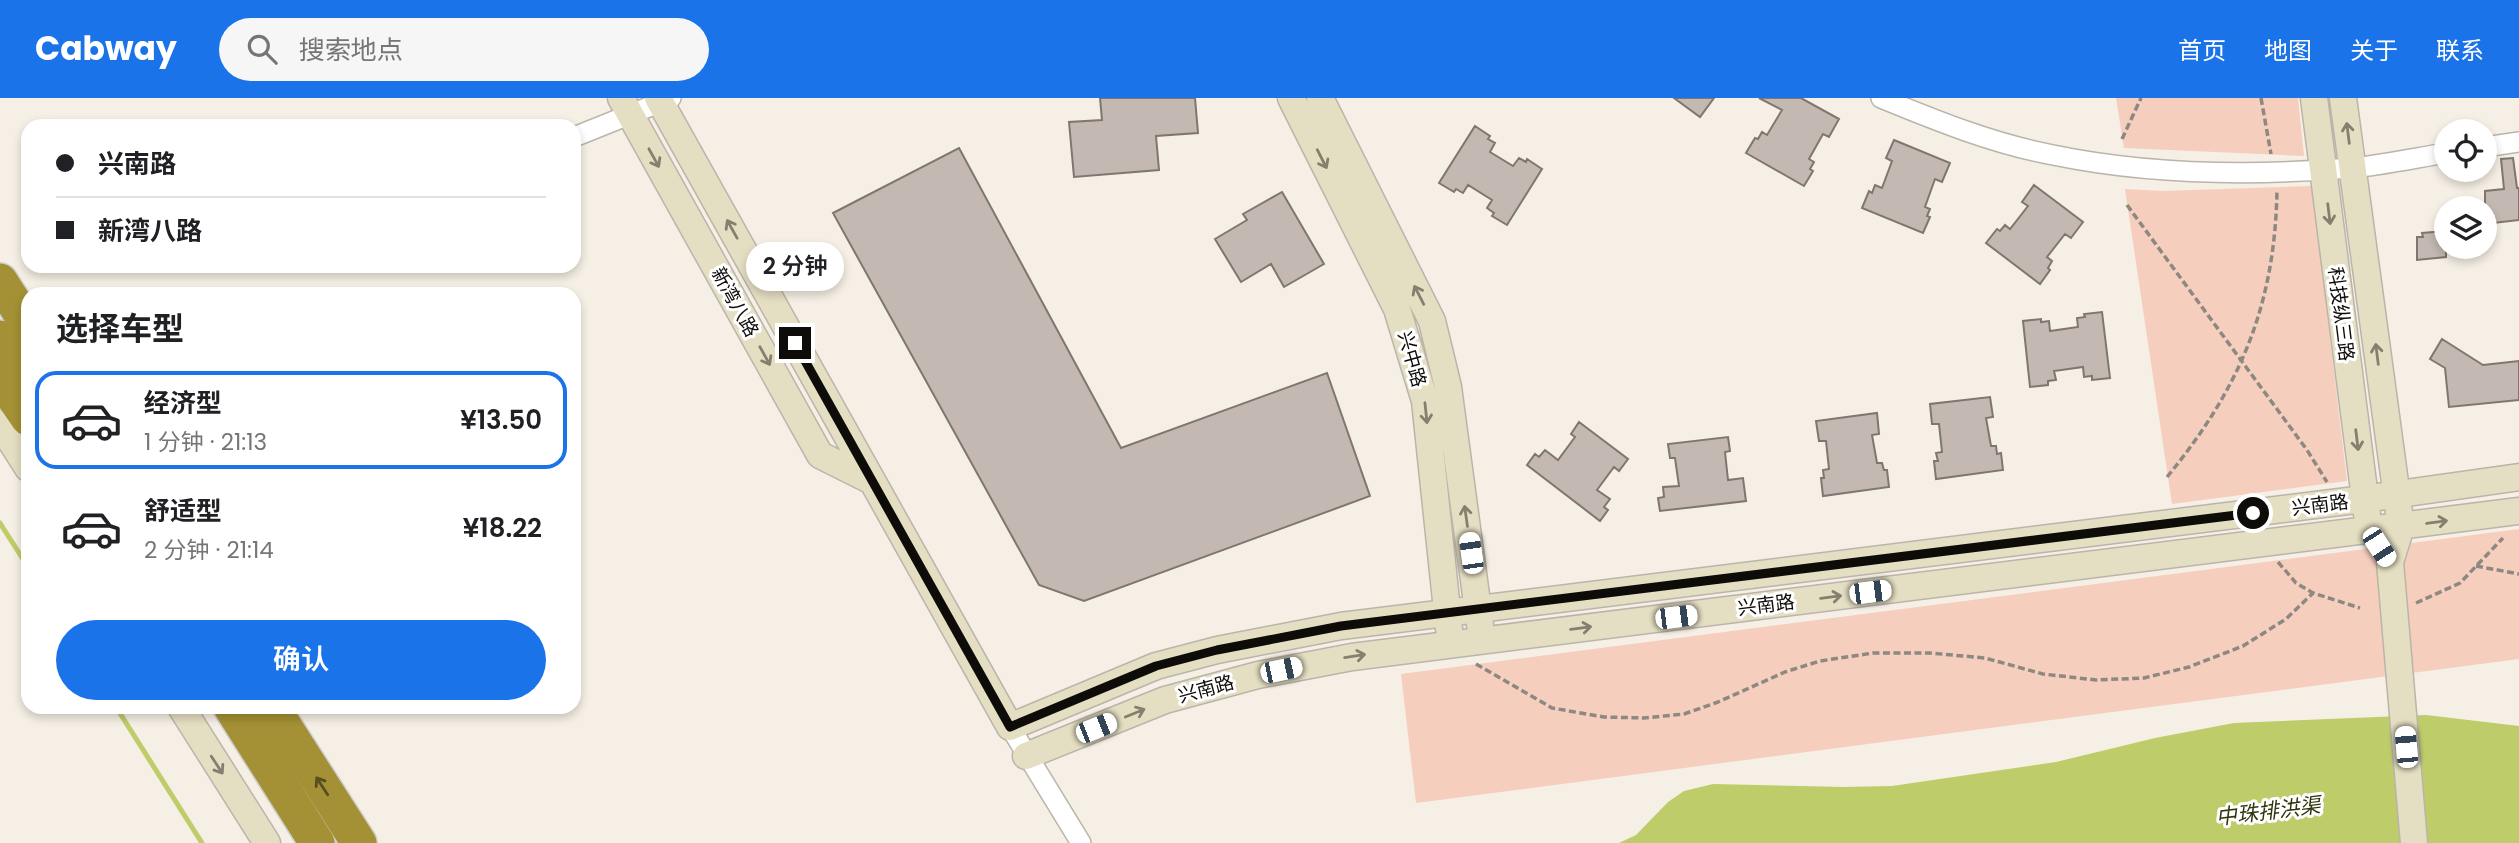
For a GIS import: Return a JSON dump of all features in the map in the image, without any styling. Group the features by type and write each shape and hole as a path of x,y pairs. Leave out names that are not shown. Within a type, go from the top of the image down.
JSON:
{"highway":[{"path":"0,281 21,314"},
{"path":"0,338 21,371"},
{"path":"0,377 21,408"},
{"path":"236,714 317,843"},
{"path":"276,714 359,843"}],"street":[{"name":"兴中路","path":"1291,98 1397,309 1425,401 1451,644"},
{"name":"兴中路","path":"1320,98 1432,321 1448,387 1478,608 1479,652"},
{"path":"1881,98 1960,130 2052,155 2146,169 2274,170 2352,167 2434,155"},
{"name":"科技纵三路","path":"2314,98 2369,531"},
{"name":"科技纵三路","path":"2343,98 2401,527"},
{"path":"581,133 626,106 664,100"},
{"name":"新湾八路","path":"664,100 1010,727"},
{"name":"新湾八路","path":"626,106 821,455 872,481"},
{"path":"2497,146 2519,142"},
{"path":"0,424 21,457"},
{"name":"兴南路","path":"1010,727 1156,666 1279,637 1341,626 2364,499 2519,477"},
{"name":"兴南路","path":"1026,756 1165,701 1212,687 1305,665 1401,649 1451,644 1479,652 2519,511"},
{"path":"2401,527 2390,562 2414,843"},
{"path":"2369,531 2390,562"},
{"path":"185,714 261,841"},
{"path":"1010,727 1080,840"}],"path":[{"path":"2122,139 2141,98"},
{"path":"2167,477 2226,396 2261,313 2273,258 2277,187 2261,98"},
{"path":"2127,205 2308,450 2328,484"},
{"path":"2411,606 2460,583 2503,538"},
{"path":"2277,560 2296,583 2313,593 2361,608"},
{"path":"2476,566 2519,574"},
{"path":"1479,652 1552,708 1604,717 1644,718 1684,714 1718,702 1785,671 1820,661 1873,653 1930,653 1985,658 2043,674 2096,680 2144,677 2189,667 2243,646 2286,619 2313,593"}],"shaded area":[{"path":"2116,98 2298,98 2304,156 2124,148"},
{"path":"2312,186 2347,481 2172,504 2125,189 2163,191"},
{"path":"2519,529 2519,659 1416,803 1401,674"}],"water":[{"name":"中珠排洪渠","path":"2426,715 2519,726 2519,843 1619,843 1636,835 1668,802 1684,791 1713,784 1892,786 2056,762 2155,738 2234,723"}],"building":[{"path":"1100,98 1195,98 1198,133 1156,136 1159,170 1074,177 1069,122 1102,120"},
{"path":"1674,98 1714,98 1700,117"},
{"path":"1759,98 1801,98 1839,119 1829,137 1823,134 1809,159 1814,162 1810,169 1813,171 1804,186 1746,153 1762,132 1767,135 1782,110"},
{"path":"1475,126 1495,143 1490,152 1513,166 1519,158 1526,162 1527,159 1542,169 1507,225 1492,216 1494,213 1487,208 1492,200 1468,185 1463,193 1456,189 1454,192 1439,183"},
{"path":"1894,140 1950,163 1942,182 1935,179 1925,207 1930,209 1927,216 1930,217 1923,233 1862,208 1869,191 1872,193 1875,185 1882,188 1892,161 1886,158"},
{"path":"959,148 1121,448 1327,373 1370,496 1084,601 1039,585 833,213"},
{"path":"2513,158 2519,188 2519,220 2497,223 2497,196 2485,196 2485,191 2504,189 2501,159"},
{"path":"2034,185 2083,222 2071,238 2065,234 2047,257 2052,261 2048,268 2050,270 2040,284 1986,243 1997,229 2000,231 2005,225 2010,229 2028,206 2022,202"},
{"path":"1282,192 1324,264 1284,287 1271,264 1241,282 1215,239 1247,220 1243,214"},
{"path":"2434,232 2434,258 2417,260 2417,237 2423,237 2422,233"},
{"path":"2102,312 2110,378 2092,380 2092,376 2084,377 2083,367 2054,371 2056,380 2048,381 2048,385 2030,387 2023,321 2049,321 2050,331 2078,327 2077,318 2085,317 2084,314"},
{"path":"2442,339 2483,365 2519,361 2519,400 2449,407 2445,368 2430,359"},
{"path":"1990,397 1993,417 1986,418 1991,446 1996,446 1997,454 2001,453 2003,470 1936,479 1934,461 1938,461 1936,453 1942,452 1939,424 1932,424 1930,404"},
{"path":"1877,413 1879,434 1872,435 1877,463 1882,463 1884,470 1887,470 1889,487 1823,496 1821,478 1824,478 1823,470 1829,469 1826,441 1819,441 1816,421"},
{"path":"1579,422 1628,459 1619,471 1614,467 1597,490 1610,499 1604,507 1608,510 1600,521 1527,465 1535,454 1539,457 1545,450 1558,460 1575,437 1571,434"},
{"path":"1728,437 1730,451 1725,452 1728,480 1743,478 1746,501 1660,511 1658,498 1664,497 1663,487 1679,486 1675,458 1670,458 1668,444"}],"waterway":[{"path":"0,523 21,556"},
{"path":"120,714 202,843"}],"route":[{"path":"795,343 1010,727 1156,666 1217,650 1341,626 2253,513"}]}
